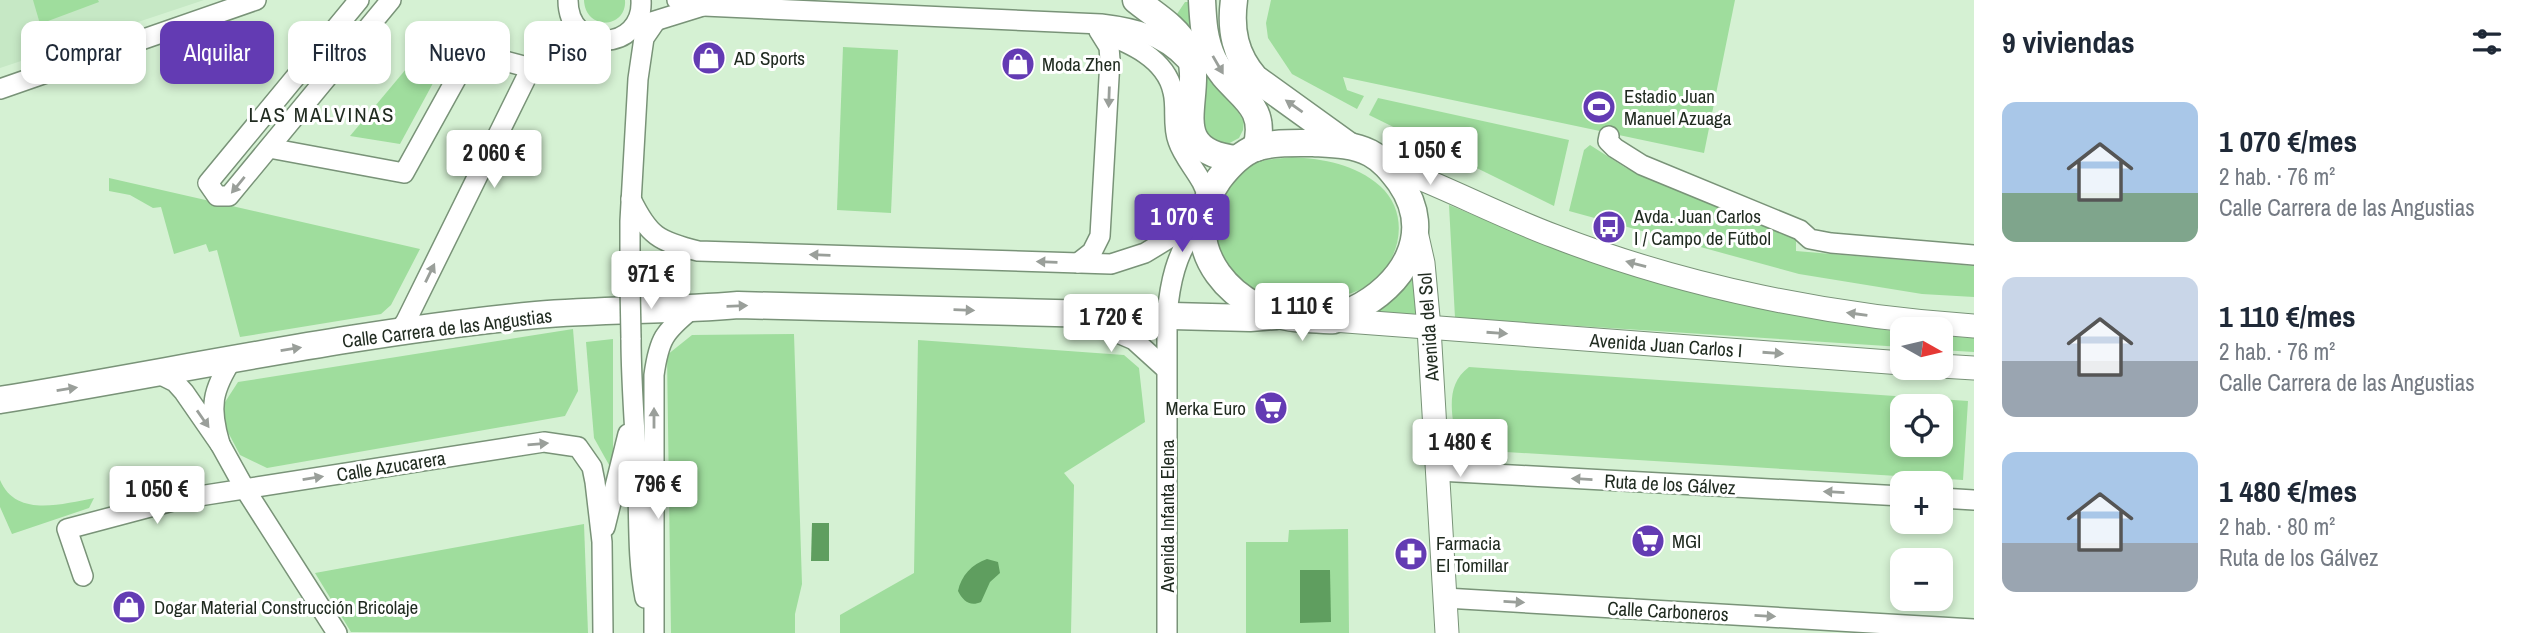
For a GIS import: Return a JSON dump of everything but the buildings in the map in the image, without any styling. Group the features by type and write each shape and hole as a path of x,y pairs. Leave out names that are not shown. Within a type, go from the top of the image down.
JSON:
{"main road":[{"path":"1136,0 1184,42 1189,51 1190,124 1195,139 1208,152 1219,157 1246,153 1268,145 1313,142 1350,146 1370,153 1387,165 1406,191 1413,209 1416,232 1406,263 1391,286 1370,302 1333,320 1276,316 1246,301 1219,274 1206,250 1205,208 1217,182 1246,153 1260,131 1257,113 1222,74 1213,59 1204,32 1202,0"},
{"path":"1234,0 1232,30 1244,65 1255,78 1350,146"},
{"name":"Calle Carrera de las Angustias","path":"0,400 233,358 535,315 738,305 1250,318 1276,316"}],"street":[{"path":"0,89 256,0"},
{"path":"359,0 208,183 217,196 229,196 391,0"},
{"path":"568,0 572,21"},
{"path":"677,0 704,6 1112,25 1149,33 1171,45 1191,64"},
{"path":"611,40 625,35 643,21 704,6"},
{"path":"643,21 631,199 630,285 639,562 653,633"},
{"path":"631,199 643,222 656,236 672,244 698,251 1111,264 1146,253 1205,208 1205,186 1177,139 1173,93 1160,66 1142,51 1076,23"},
{"path":"1078,263 1092,252 1100,236 1110,60 1109,47 1100,31"},
{"path":"614,40 629,58 638,79"},
{"path":"269,148 404,173 471,52 524,66"},
{"path":"398,333 524,82"},
{"path":"1609,136 1608,141 1615,148 1642,165 1800,230 1810,239 1974,255"},
{"path":"1387,165 1553,236 1628,262 1829,310 1974,327"},
{"name":"Avenida Infanta Elena","path":"1167,633 1167,315 1173,270 1182,246 1205,208"},
{"name":"Avenida del Sol","path":"1416,232 1423,263 1429,328 1447,633"},
{"path":"653,633 654,375 658,346 667,332 692,309"},
{"path":"1073,313 1133,340 1166,369"},
{"name":"Avenida Juan Carlos I","path":"1333,320 1890,362"},
{"path":"220,444 212,419 213,396 233,358"},
{"path":"1953,367 1974,368"},
{"path":"155,372 175,382 184,392 220,444 245,489 337,633"},
{"path":"602,542 633,412"},
{"name":"Calle Azucarera","path":"83,576 67,529 180,499 544,442 578,447 592,467 602,542 603,633"},
{"name":"Ruta de los Gálvez","path":"1438,471 1890,495"},
{"path":"1953,499 1974,500"},
{"name":"Calle Carboneros","path":"1445,597 1974,629"}],"shaded area":[{"path":"0,0 204,0 141,21 21,21 21,61 0,68"},
{"path":"33,0 99,2 48,21 39,21"},
{"path":"584,0 625,0 620,17 613,21 598,21 586,10"},
{"name":"Estadio Juan Manuel Azuaga","path":"1271,0 1735,0 1704,153 1343,77 1347,90 1364,96 1357,109 1292,74 1268,38 1266,23"},
{"path":"1185,2 1198,2 1214,76 1244,121 1239,138 1224,146 1209,138 1204,131 1173,20"},
{"path":"843,47 898,50 891,213 837,210"},
{"path":"405,70 405,84 433,84 400,144 350,136"},
{"path":"1378,98 1569,140 1554,206 1369,115"},
{"path":"1590,145 1626,168 1796,236 1796,251 1974,266 1974,297 1922,294 1799,274 1569,211 1584,150"},
{"path":"1292,157 1327,161 1360,172 1380,186 1391,200 1398,216 1396,249 1378,277 1364,288 1317,300 1280,296 1245,284 1222,257 1214,235 1215,211 1219,200 1240,173 1251,164"},
{"path":"109,178 420,249 391,305 381,314 240,337 217,250 209,252 206,244 174,254 161,207 153,208 130,195 109,191"},
{"path":"1449,205 1590,262 1737,302 1890,331 1890,346 1455,318"},
{"path":"1415,271 1418,318 1368,315 1394,296"},
{"path":"573,329 578,391 565,416 267,468 240,455 218,413 238,382"},
{"path":"794,334 802,584 795,614 795,633 671,633 667,355 692,335"},
{"path":"1953,337 1974,338 1974,352 1953,351"},
{"path":"613,339 613,472 594,438 586,342"},
{"path":"918,340 1124,355 1139,368 1145,422 1064,473 1074,485 1071,633 840,633 840,615 914,573"},
{"path":"1469,367 1890,396 1890,457 1953,457 1953,400 1968,401 1963,480 1953,479 1953,471 1890,471 1890,476 1457,449 1452,416 1455,384"},
{"path":"0,480 7,492 28,504 54,505 94,498 89,508 12,534 0,507"},
{"path":"812,523 829,523 829,561 811,561"},
{"path":"584,524 588,633 351,632 315,573"},
{"path":"1348,529 1349,633 1246,633 1246,542 1288,542 1289,530"},
{"path":"987,559 998,562 1000,573 990,582 981,602 967,602 958,591 962,580 972,567"},
{"path":"1300,570 1330,570 1331,622 1300,623"}],"place":[{"name":"AD Sports","path":"709,58"},
{"name":"Moda Zhen","path":"1018,64"},
{"name":"Estadio Juan Manuel Azuaga","path":"1599,107"},
{"name":"Avda. Juan Carlos I / Campo de Fútbol","path":"1609,227"},
{"name":"Merka Euro","path":"1271,408"},
{"name":"MGI","path":"1648,541"},
{"name":"Farmacia El Tomillar","path":"1411,554"},
{"name":"Dogar Material Construcción Bricolaje","path":"129,607"}],"district":[{"name":"LAS MALVINAS","path":"322,114"}]}
